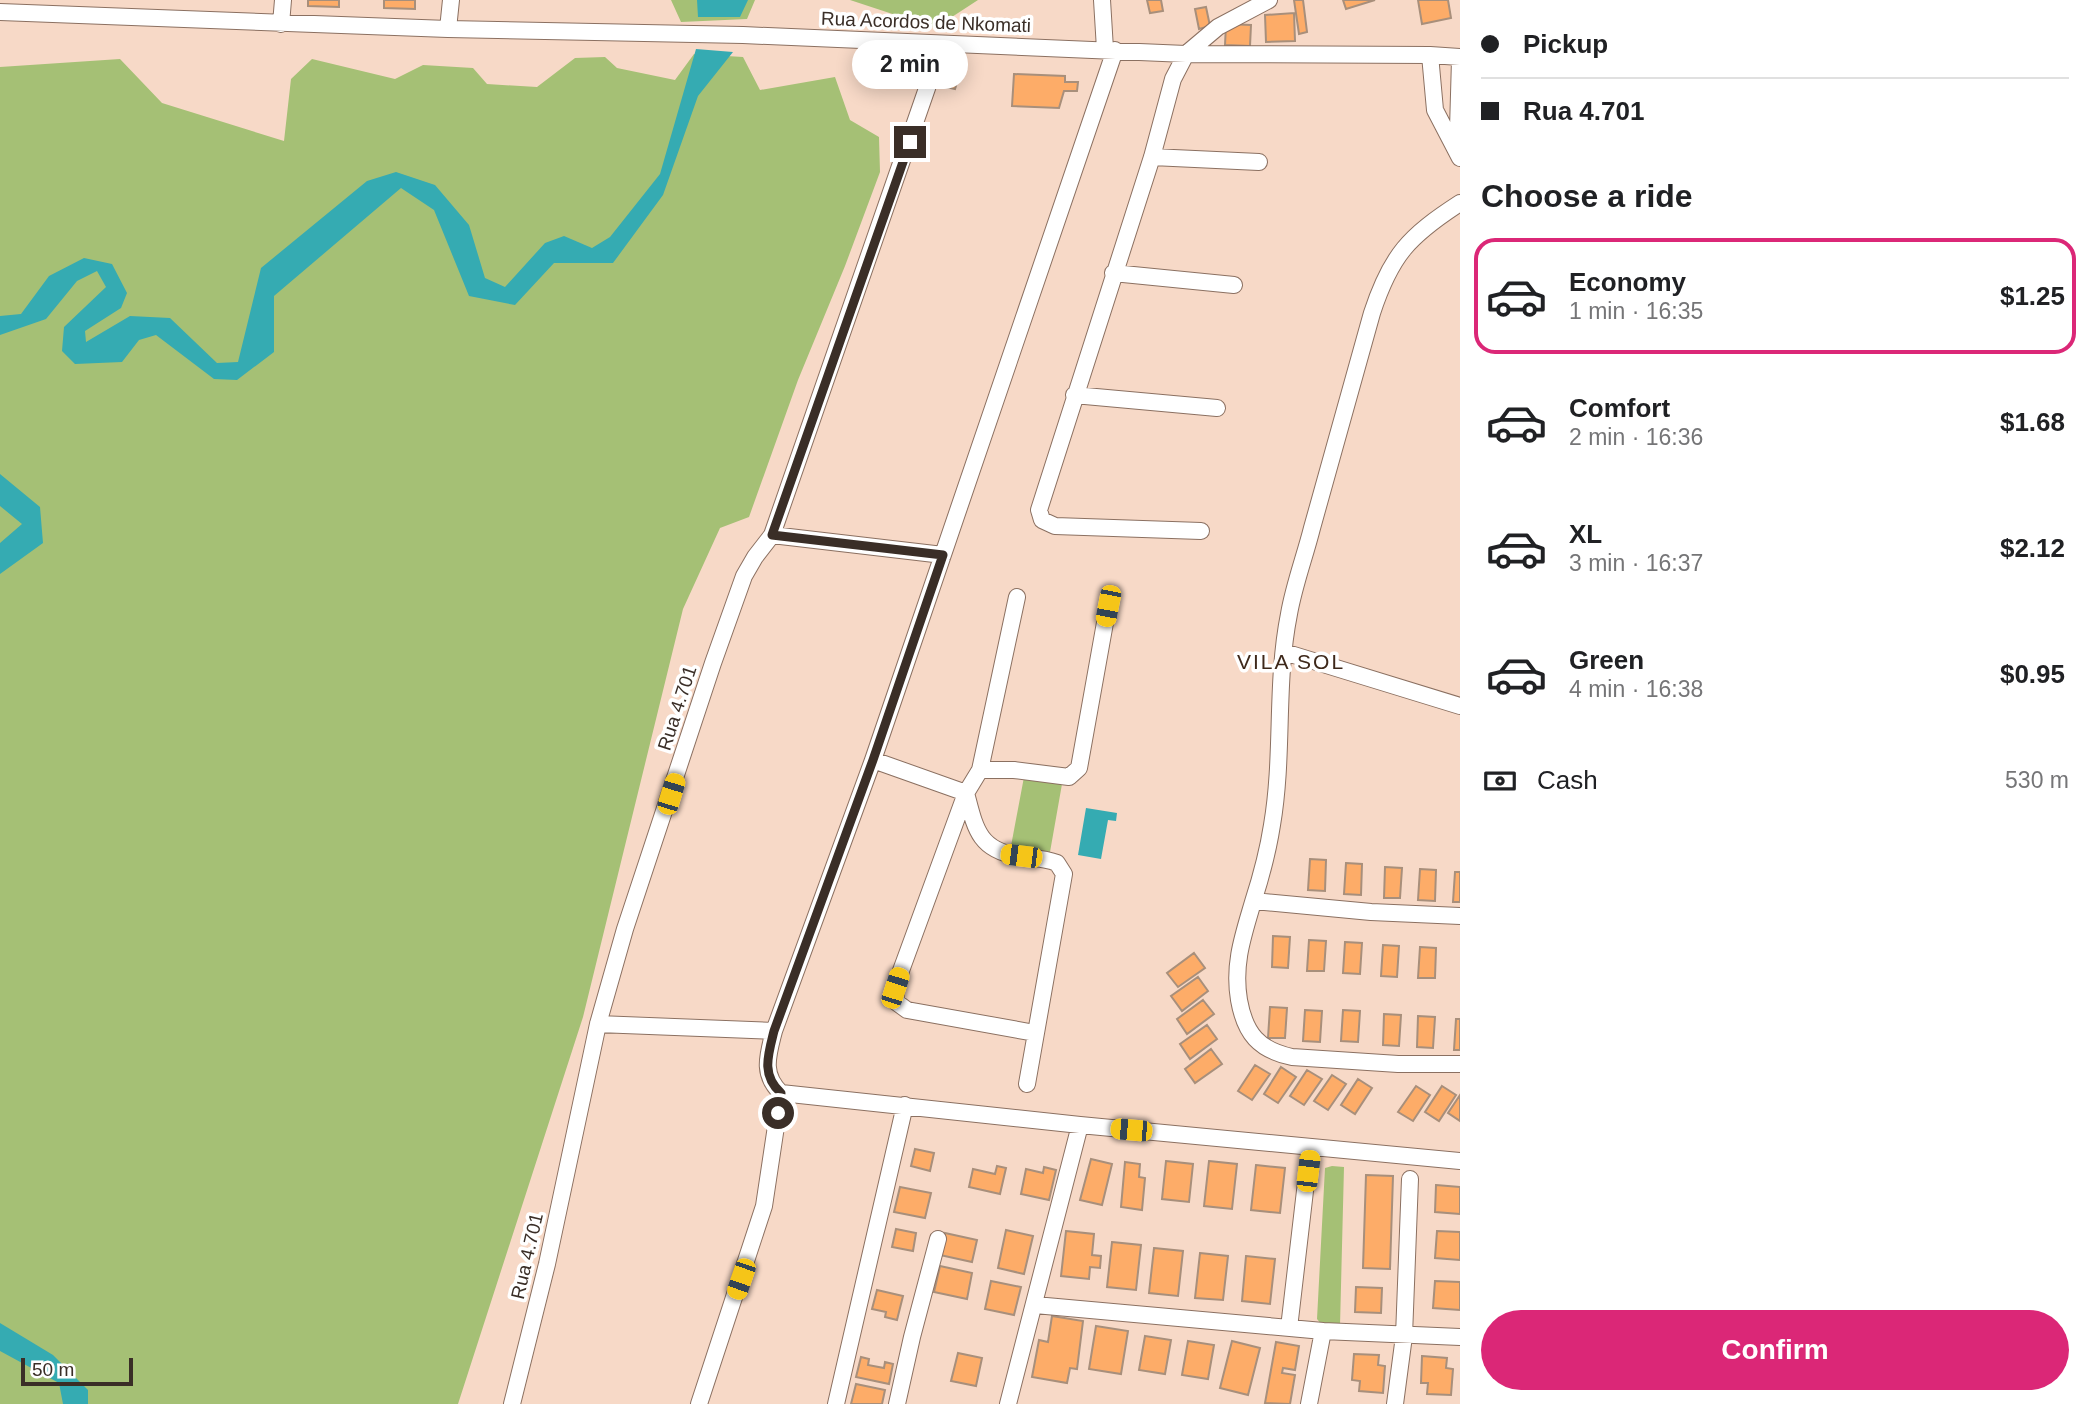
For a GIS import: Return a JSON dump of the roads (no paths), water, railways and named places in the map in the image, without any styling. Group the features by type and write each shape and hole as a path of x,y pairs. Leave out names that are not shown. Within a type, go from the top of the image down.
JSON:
{"street":[{"path":"281,24 283,0"},
{"path":"448,29 451,0"},
{"path":"1102,0 1110,50 943,555 873,760 774,1031 766,1065 773,1086 781,1093 1460,1161"},
{"path":"1201,531 1055,526 1042,520 1039,510 1152,158 1173,79 1186,54 1218,27 1269,0"},
{"name":"Rua Acordos de Nkomati","path":"0,12 79,8 281,24 743,35 1186,54 1430,55 1460,59"},
{"name":"Rua 4.701","path":"512,1404 547,1264 598,1024 625,929 744,576 772,535 929,89 942,45"},
{"path":"1430,55 1435,110 1460,158"},
{"path":"1460,59 1460,146"},
{"path":"1152,158 1259,162"},
{"path":"1460,203 1413,236 1399,254 1378,293 1288,615 1280,680 1277,797 1269,843 1238,950 1236,971 1239,1001 1246,1024 1266,1049 1292,1057 1460,1064"},
{"path":"1114,273 1234,285"},
{"path":"1074,396 1217,408"},
{"path":"772,535 943,555"},
{"path":"1017,597 980,770 966,793 907,949 895,988 895,998 900,1007 907,1010 1035,1033"},
{"path":"980,770 1014,770 1069,777 1077,772 1108,606"},
{"path":"1284,652 1457,703"},
{"path":"873,760 966,793"},
{"path":"966,793 979,835 988,846 1006,854 1050,860 1060,866 1064,874 1027,1084"},
{"path":"1254,901 1371,912 1460,916"},
{"path":"598,1024 774,1031"},
{"path":"699,1404 764,1206 781,1093"},
{"path":"836,1404 905,1105"},
{"path":"1008,1404 1080,1125"},
{"path":"1289,1328 1310,1148"},
{"path":"1395,1404 1404,1336 1410,1179"},
{"path":"897,1404 938,1238"},
{"path":"1035,1305 1323,1331 1460,1337"},
{"path":"1309,1404 1323,1331"}],"water":[{"path":"697,0 748,0 740,17 698,17"},
{"path":"696,49 733,52 698,96 663,195 613,263 554,263 515,305 469,296 434,210 401,188 274,296 274,352 237,380 214,379 156,335 139,340 122,362 75,364 62,351 64,327 106,287 97,271 77,281 46,319 0,335 0,316 21,314 49,276 84,258 112,264 127,293 121,308 85,331 86,342 130,316 170,318 217,363 238,362 261,268 367,181 396,172 435,185 469,225 485,278 505,287 545,243 564,236 592,248 610,237 660,174"},
{"path":"0,474 40,507 43,543 0,574 0,543 22,524 0,506"},
{"path":"1086,808 1117,813 1116,821 1108,820 1101,859 1078,855"},
{"path":"0,1323 53,1355 88,1390 88,1404 63,1404 59,1383 0,1351"}],"district":[{"name":"VILA SOL","path":"1291,661"}]}
